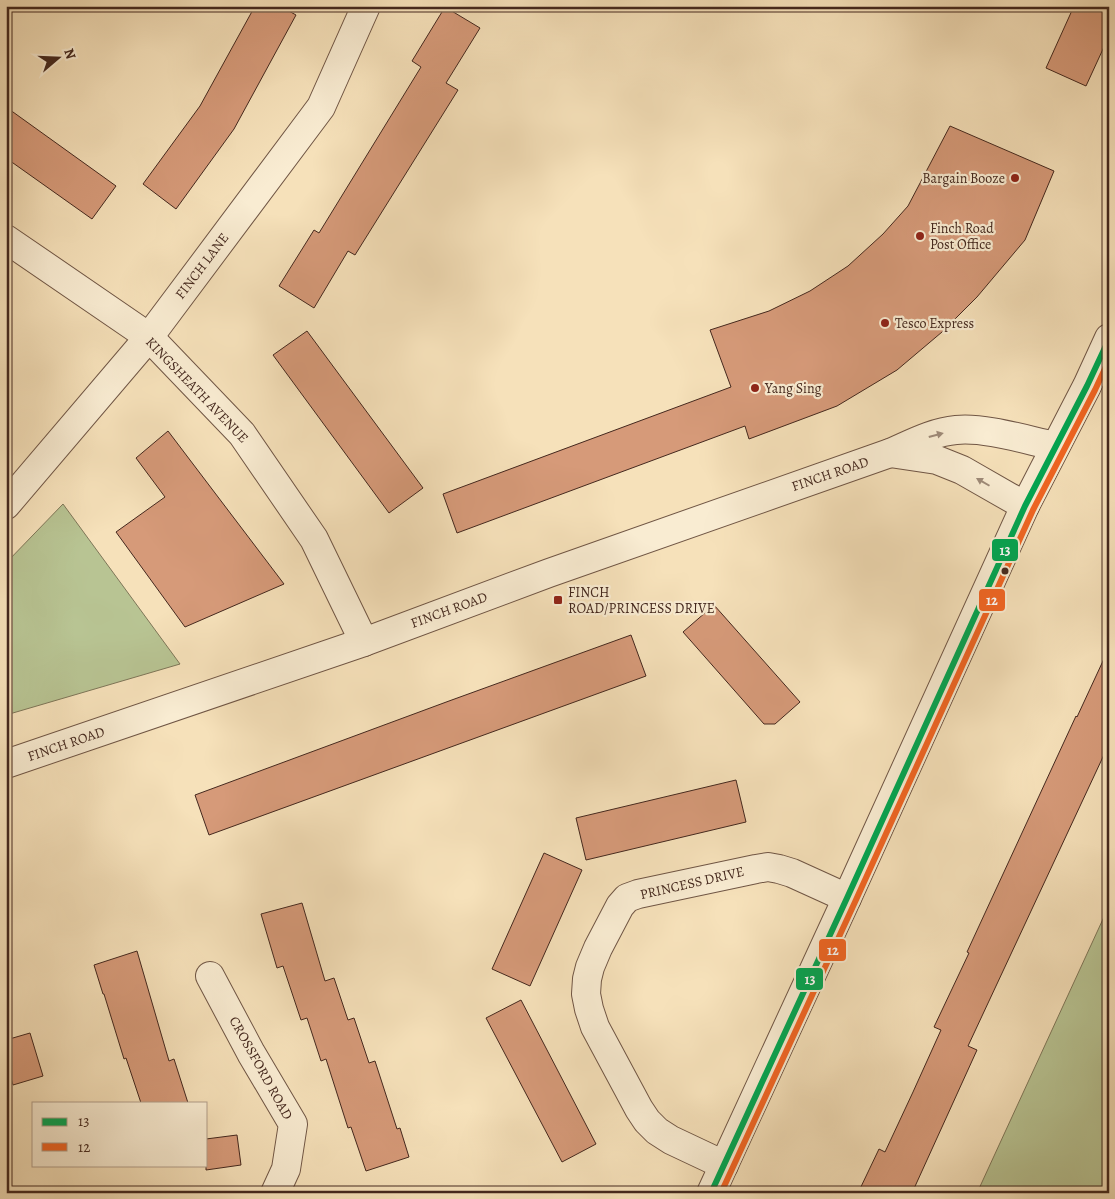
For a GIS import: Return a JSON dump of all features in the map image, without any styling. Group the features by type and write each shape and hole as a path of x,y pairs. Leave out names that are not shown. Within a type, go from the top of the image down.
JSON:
{"street":[{"name":"FINCH LANE","path":"6,505 149,337 320,107 366,6"},
{"name":"KINGSHEATH AVENUE","path":"6,239 149,337 242,434 314,539 364,642"},
{"path":"711,1193 1025,506 1087,386 1109,338"},
{"name":"FINCH ROAD","path":"6,764 364,642 549,573 890,453 929,437 956,430 984,431 1055,446"},
{"name":"FINCH ROAD","path":"890,453 937,460 962,470 1025,506"},
{"name":"PRINCESS DRIVE","path":"724,1165 671,1140 657,1131 639,1109 595,1027 589,1009 586,994 587,979 598,948 620,906 627,898 756,869 768,867 780,869 847,898"},
{"name":"CROSSFORD ROAD","path":"210,976 251,1053 293,1124 286,1169 275,1193"}],"green space":[{"path":"63,504 180,664 6,715 6,563"},
{"path":"1109,906 1109,1193 977,1193"}],"building":[{"path":"255,6 280,6 296,15 234,129 176,209 143,184 200,106"},
{"path":"1074,6 1109,6 1109,36 1086,86 1046,68"},
{"path":"445,7 480,28 446,83 458,90 355,255 348,251 314,308 279,286 314,230 319,233 421,67 412,61"},
{"path":"6,107 116,186 92,219 6,158"},
{"path":"950,126 1054,171 1025,240 977,297 942,332 897,370 837,406 749,439 745,426 457,533 443,494 731,387 710,330 769,311 810,291 848,266 883,234 908,206"},
{"path":"307,331 423,488 389,513 273,355"},
{"path":"168,431 284,584 185,627 116,532 165,497 136,458"},
{"path":"714,605 800,702 775,724 764,724 683,632"},
{"path":"631,635 646,676 209,835 195,795"},
{"path":"1109,648 1109,744 968,1046 977,1050 912,1193 858,1193 879,1149 885,1152 913,1092 941,1030 934,1027 969,953 967,952"},
{"path":"736,780 746,822 586,860 576,818"},
{"path":"544,853 582,870 530,986 492,969"},
{"path":"302,903 325,981 334,978 348,1020 354,1018 369,1063 375,1061 397,1129 400,1128 409,1157 366,1171 351,1127 348,1128 326,1059 321,1061 307,1018 301,1020 283,966 277,968 261,914"},
{"path":"137,951 169,1061 174,1059 188,1102 141,1102 126,1058 124,1059 94,965"},
{"path":"521,1000 596,1144 562,1162 486,1018"},
{"path":"30,1033 43,1076 13,1085 6,1060 6,1040"},
{"path":"237,1135 241,1165 206,1170 206,1166 208,1166 208,1139"}],"transit line":[{"name":"13","path":"711,1193 1025,506 1109,339"},
{"name":"12","path":"721,1193 1033,510 1109,360"}],"place":[{"name":"Bargain Booze","path":"1015,178"},
{"name":"Finch Road Post Office","path":"920,236"},
{"name":"Tesco Express","path":"885,323"},
{"name":"Yang Sing","path":"755,388"},
{"name":"FINCH ROAD/PRINCESS DRIVE","path":"558,600"}]}
